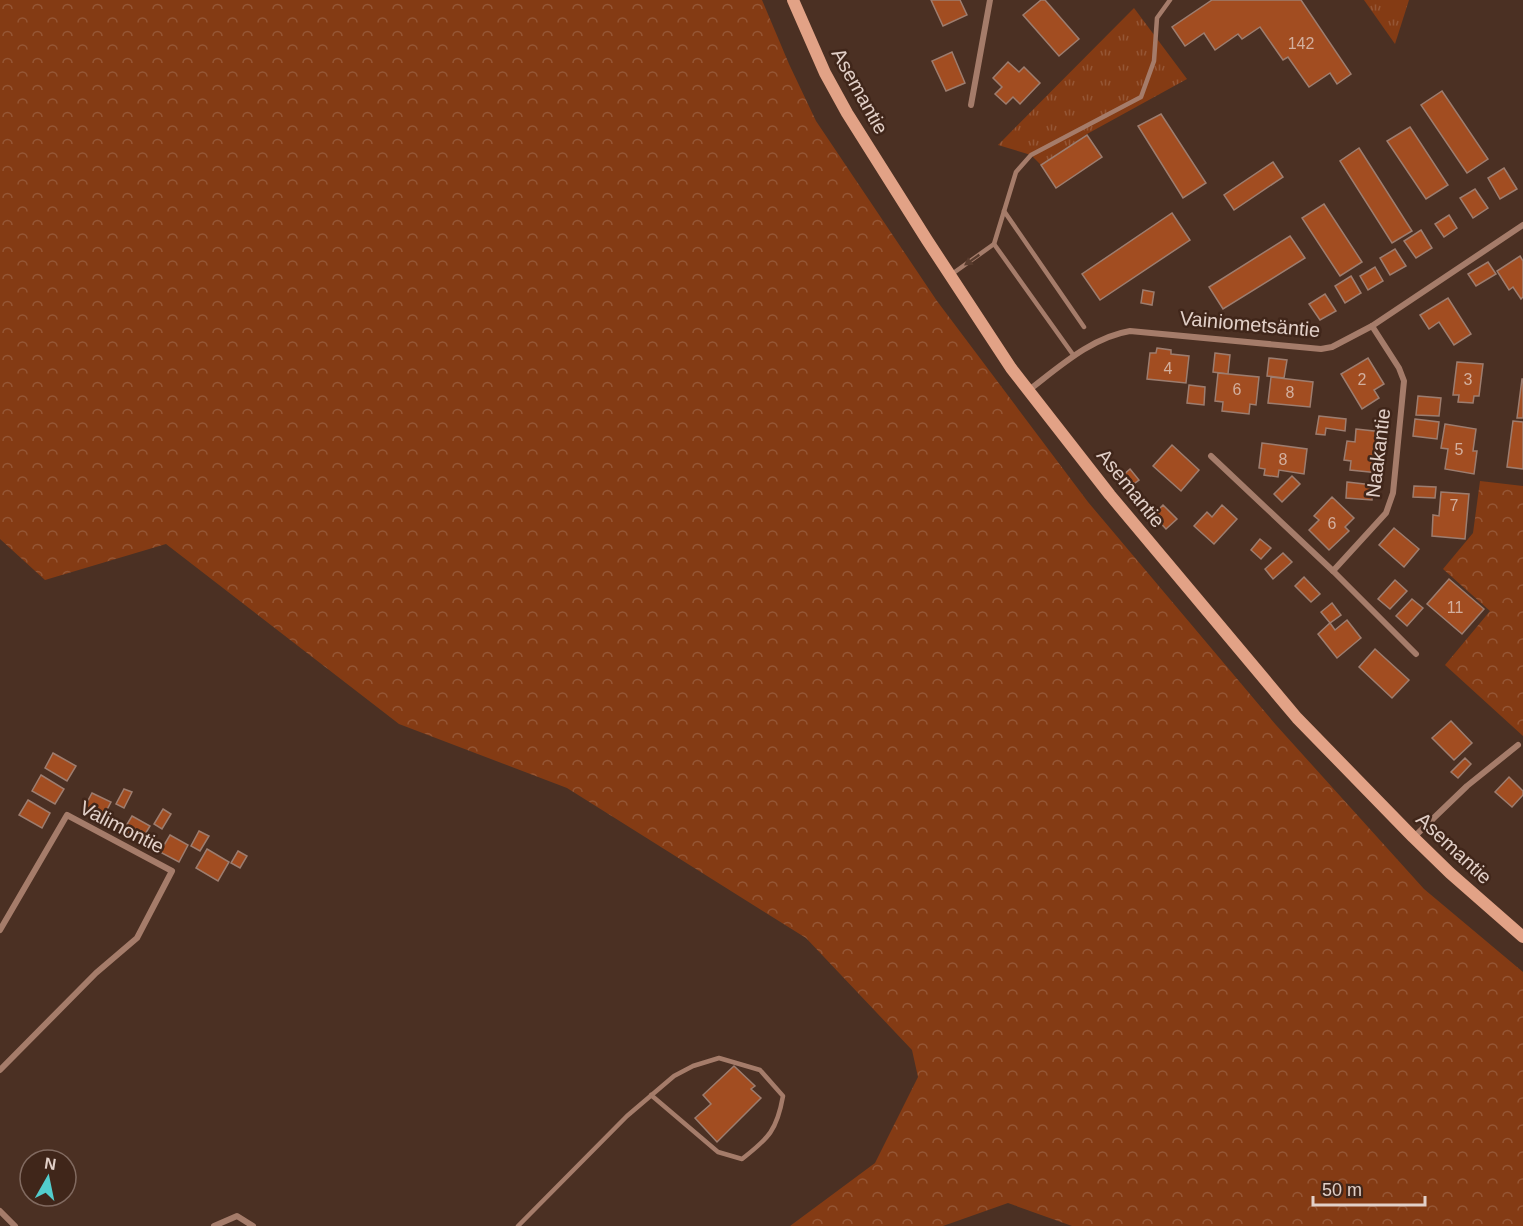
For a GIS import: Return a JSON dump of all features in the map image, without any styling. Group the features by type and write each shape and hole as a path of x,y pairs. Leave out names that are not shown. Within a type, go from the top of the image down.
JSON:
{"main road":[{"name":"Asemantie","path":"793,0 825,73 847,113 1011,368 1110,495 1282,700 1413,837 1523,937"}],"street":[{"path":"971,105 990,0"},
{"name":"Vainiometsäntie","path":"1029,390 1074,356 1113,333 1130,331 1321,349 1332,346 1372,326 1522,228"},
{"name":"Naakantie","path":"1333,571 1386,513 1393,492 1404,381 1399,368 1372,326"},
{"path":"1211,456 1333,571 1416,654"},
{"path":"1413,837 1467,786 1518,745"},
{"name":"Valimontie","path":"0,930 68,814 172,871 137,938 96,974 0,1070"},
{"path":"0,1212 15,1226"},
{"path":"214,1226 237,1216 253,1226"}],"lane":[{"path":"950,275 994,244 1016,172 1031,155 1141,97 1154,61 1157,18 1170,0"},
{"path":"1004,211 1084,327"},
{"path":"994,244 1074,356"},
{"path":"518,1226 627,1116 651,1095 674,1076 693,1066 719,1059 760,1070 783,1096 779,1119 764,1142 742,1158 718,1152 651,1095"}],"green space":[{"path":"0,0 762,0 816,121 937,301 1088,502 1276,725 1424,889 1523,972 1523,1226 1072,1226 1008,1203 943,1226 790,1226 875,1163 918,1077 912,1050 806,938 567,788 399,724 166,544 45,580 0,539"},
{"path":"1364,0 1409,0 1395,44"},
{"path":"1134,8 1187,79 1087,134 1041,165 1031,155 998,145"},
{"path":"1480,481 1523,486 1523,736 1445,665 1490,611 1443,569 1473,533"}],"building":[{"path":"931,0 960,0 967,15 943,26"},
{"path":"1041,0 1045,0 1079,39 1059,56 1023,15"},
{"path":"1212,0 1301,0 1351,74 1337,84 1330,73 1309,87 1288,57 1283,60 1260,27 1242,39 1238,34 1215,50 1204,33 1185,46 1172,27"},
{"path":"952,52 965,83 946,91 932,61"},
{"path":"1008,62 1019,72 1024,67 1040,83 1020,104 1013,97 1006,104 995,94 1002,87 993,78"},
{"path":"1442,91 1488,159 1467,173 1421,105"},
{"path":"1161,114 1206,183 1183,198 1138,126"},
{"path":"1410,127 1448,185 1426,199 1387,141"},
{"path":"1087,135 1102,157 1056,188 1041,165"},
{"path":"1359,148 1412,231 1392,243 1340,161"},
{"path":"1273,162 1283,177 1234,210 1224,195"},
{"path":"1504,168 1517,189 1500,199 1488,178"},
{"path":"1475,189 1488,208 1473,218 1460,198"},
{"path":"1324,204 1362,262 1340,276 1302,218"},
{"path":"1172,213 1190,240 1100,300 1082,274"},
{"path":"1449,215 1457,228 1444,237 1435,224"},
{"path":"1421,230 1432,248 1416,258 1404,241"},
{"path":"1290,236 1305,258 1223,309 1209,287"},
{"path":"1395,249 1406,266 1390,275 1380,258"},
{"path":"1520,256 1523,261 1523,297 1521,299 1513,287 1509,290 1497,271"},
{"path":"1488,262 1496,274 1476,286 1468,274"},
{"path":"1375,267 1383,281 1368,290 1360,276"},
{"path":"1351,276 1361,293 1345,303 1335,286"},
{"path":"1143,290 1154,292 1152,305 1141,303"},
{"path":"1325,294 1336,311 1320,320 1309,304"},
{"path":"1448,298 1471,334 1454,345 1439,322 1429,329 1420,315"},
{"path":"1157,348 1171,350 1171,354 1189,356 1186,383 1147,379 1150,353 1156,353"},
{"path":"1215,353 1230,355 1228,374 1213,372"},
{"path":"1269,358 1287,360 1284,378 1267,376"},
{"path":"1368,358 1384,384 1374,390 1379,398 1362,409 1341,374"},
{"path":"1457,362 1483,364 1479,396 1474,396 1473,403 1458,402 1459,395 1453,395"},
{"path":"1218,373 1259,377 1256,405 1250,404 1249,414 1222,411 1223,402 1215,401"},
{"path":"1271,377 1313,382 1310,407 1268,403"},
{"path":"1522,379 1523,418 1517,418"},
{"path":"1189,385 1205,387 1204,405 1187,403"},
{"path":"1418,396 1441,398 1439,416 1416,415"},
{"path":"1319,416 1346,419 1345,431 1326,428 1325,435 1316,434"},
{"path":"1415,419 1439,422 1437,439 1413,436"},
{"path":"1513,421 1523,422 1523,469 1507,467"},
{"path":"1445,424 1476,429 1473,451 1477,451 1474,474 1445,469 1448,449 1441,448"},
{"path":"1356,429 1383,432 1379,473 1350,470 1351,461 1344,460 1347,441 1355,442"},
{"path":"1262,443 1307,449 1304,474 1279,470 1278,477 1264,475 1265,469 1259,468"},
{"path":"1172,445 1199,470 1181,491 1153,466"},
{"path":"1130,469 1139,480 1131,486 1122,476"},
{"path":"1292,476 1300,484 1282,502 1274,494"},
{"path":"1347,482 1373,485 1372,500 1346,498"},
{"path":"1414,486 1436,487 1435,498 1413,497"},
{"path":"1441,492 1469,494 1465,539 1432,536 1433,515 1439,516"},
{"path":"1332,497 1354,518 1345,527 1349,531 1329,550 1309,530 1319,520 1314,516"},
{"path":"1163,505 1177,519 1166,529 1153,515"},
{"path":"1222,505 1237,519 1214,544 1194,526 1207,512 1212,517"},
{"path":"1394,528 1419,549 1404,567 1379,545"},
{"path":"1260,539 1271,548 1261,559 1251,550"},
{"path":"1283,553 1292,562 1273,579 1265,569"},
{"path":"1304,577 1320,594 1311,602 1295,586"},
{"path":"1449,579 1484,609 1462,634 1427,604"},
{"path":"1395,580 1407,591 1390,609 1378,599"},
{"path":"1412,599 1423,608 1407,626 1396,616"},
{"path":"1332,603 1341,615 1330,623 1321,612"},
{"path":"1347,620 1361,638 1337,658 1318,634 1330,623 1335,630"},
{"path":"1375,649 1409,680 1392,698 1359,667"},
{"path":"1451,721 1472,743 1454,760 1432,738"},
{"path":"53,753 76,766 67,781 45,768"},
{"path":"1465,758 1471,764 1458,778 1451,772"},
{"path":"41,775 64,789 55,804 32,791"},
{"path":"1509,777 1523,791 1523,795 1512,807 1495,792"},
{"path":"124,789 132,792 124,808 116,804"},
{"path":"92,793 111,802 102,819 83,810"},
{"path":"28,800 50,813 42,828 19,815"},
{"path":"163,809 171,814 162,829 154,824"},
{"path":"132,816 150,826 141,841 123,831"},
{"path":"199,831 209,836 200,851 191,846"},
{"path":"170,835 188,845 179,862 160,852"},
{"path":"207,849 229,862 218,881 196,868"},
{"path":"238,851 247,856 240,868 231,863"},
{"path":"734,1066 755,1086 751,1089 761,1098 717,1142 695,1118 711,1104 703,1095"}]}
